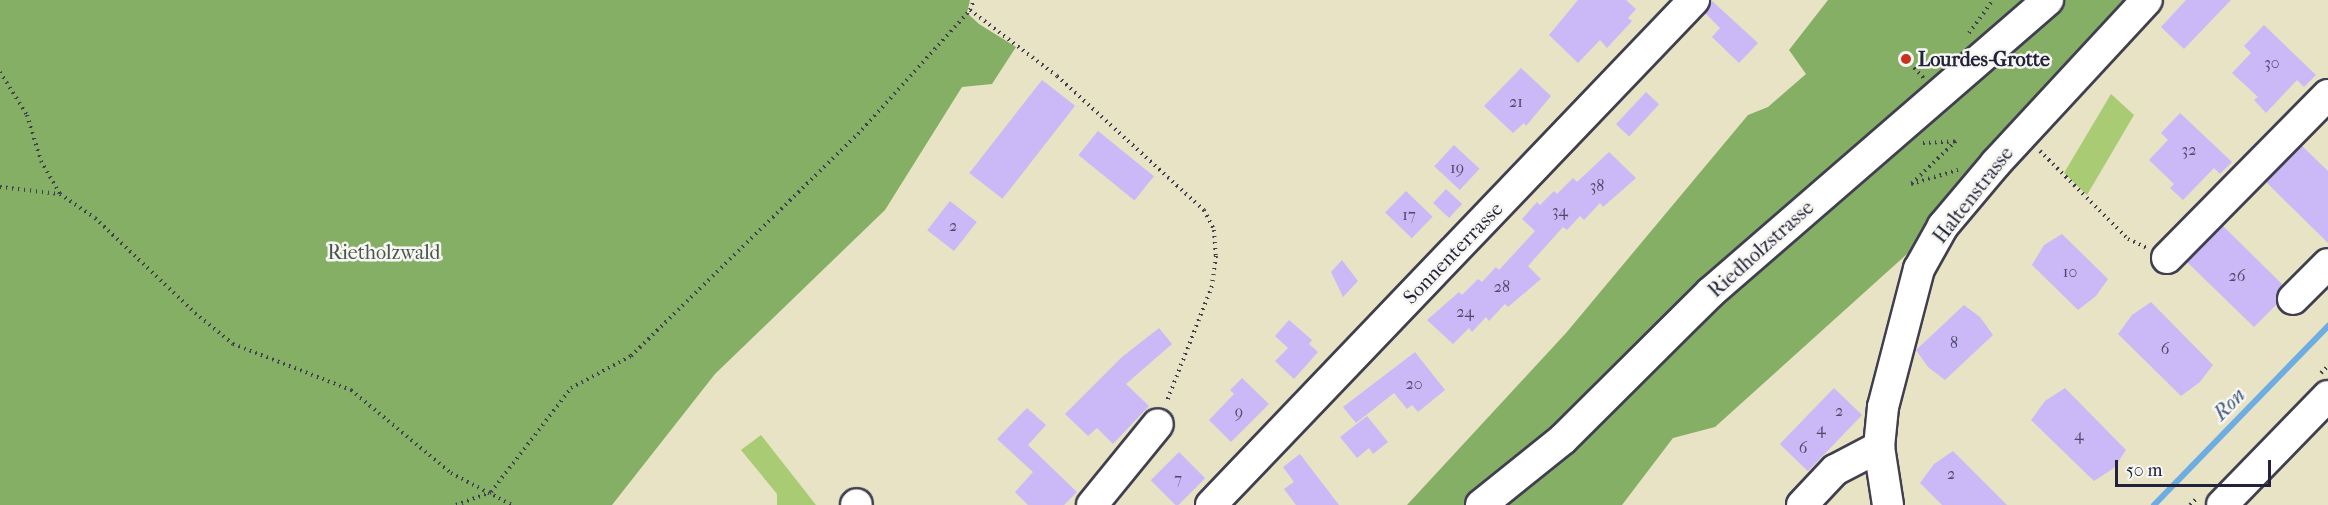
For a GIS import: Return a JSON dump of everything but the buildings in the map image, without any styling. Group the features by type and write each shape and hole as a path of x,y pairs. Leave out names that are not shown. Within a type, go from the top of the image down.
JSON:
{"street":[{"name":"Sonnenterrasse","path":"1211,505 1694,0"},
{"name":"Riedholzstrasse","path":"1481,505 1563,439 1711,292 2048,0"},
{"name":"Haltenstrasse","path":"1888,505 1879,447 1895,351 1919,268 1943,226 2023,133 2146,0"},
{"path":"2167,258 2328,95"},
{"path":"2293,299 2328,264"},
{"path":"2222,505 2265,475 2328,396"},
{"path":"1092,505 1158,424"},
{"path":"1802,505 1835,470 1879,447"}],"path":[{"path":"456,505 491,492 571,388 631,356 858,134 970,10 974,0"},
{"path":"970,10 1031,54 1118,135 1189,193 1204,210 1214,230 1216,256 1212,286 1158,424"},
{"path":"1906,59 1928,83"},
{"path":"0,72 27,115 41,161 60,194 95,218 195,313 233,344 351,390 451,473 512,505"},
{"path":"2023,133 2128,239 2167,258"},
{"path":"1918,143 1956,141 1911,184 1961,169 1958,180"},
{"path":"0,187 60,194"}],"green space":[{"name":"Rietholzwald","path":"0,0 970,0 967,13 979,24 1016,47 992,84 962,87 885,210 715,374 612,505 0,505"},
{"path":"1828,0 2136,0 1917,245 1715,427 1673,438 1622,505 1407,505 1566,333 1748,115 1768,107 1806,74 1789,50"},
{"path":"2111,94 2134,115 2087,195 2064,173"},
{"path":"761,435 816,505 777,505 777,494 741,450"}],"waterway":[{"name":"Ron","path":"2154,505 2328,326"}],"place":[{"name":"Lourdes-Grotte","path":"1906,59"}]}
